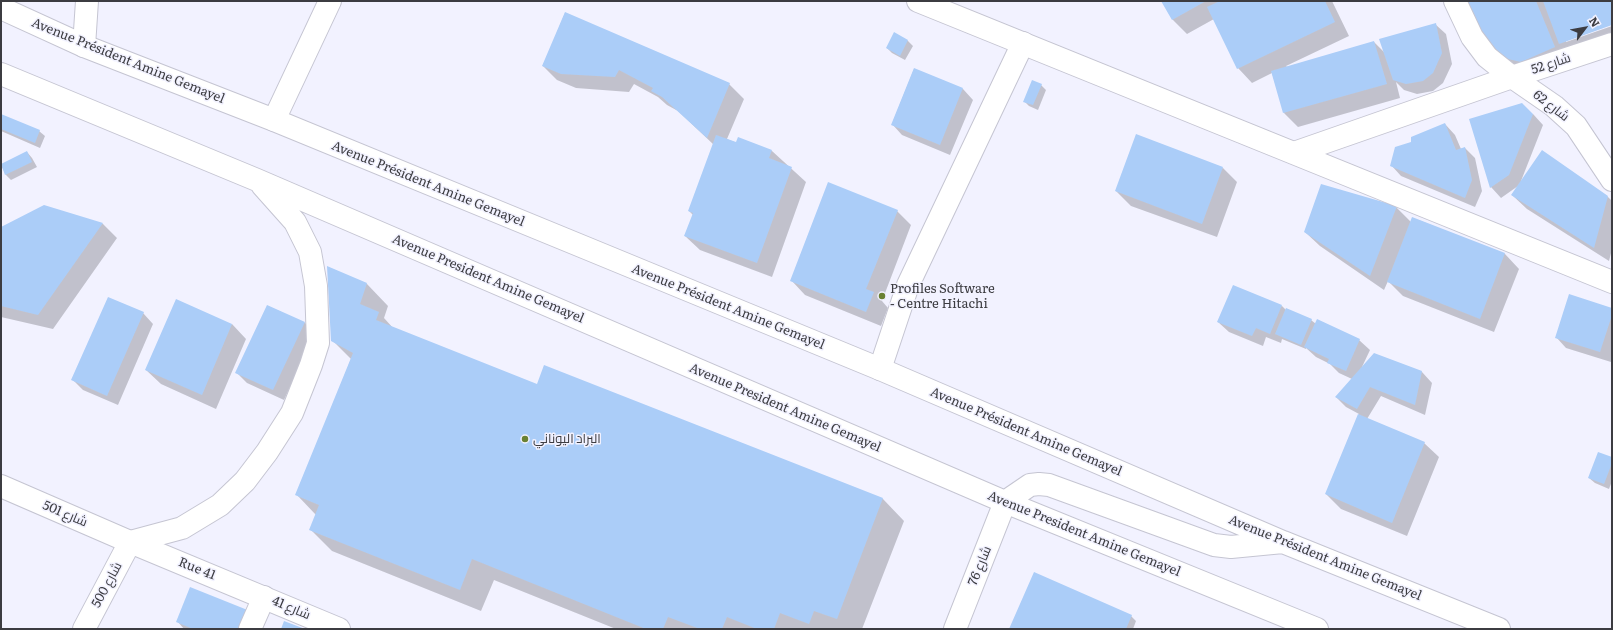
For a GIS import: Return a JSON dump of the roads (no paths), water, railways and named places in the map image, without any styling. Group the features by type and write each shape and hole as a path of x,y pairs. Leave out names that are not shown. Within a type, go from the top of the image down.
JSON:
{"main road":[{"path":"84,46 87,1"},
{"path":"274,120 330,1"},
{"path":"918,1 1612,282"},
{"name":"شارع 62","path":"1455,1 1472,37 1487,57 1512,77 1554,106 1576,126 1612,180"},
{"name":"Avenue Président Amine Gemayel","path":"1,8 84,46 274,120 880,370 1283,542 1453,609 1499,629"},
{"path":"880,370 908,285 1023,43"},
{"name":"شارع 52","path":"1294,153 1512,77 1612,44"},
{"path":"1,74 257,180 295,222 310,252 316,286 318,343 292,413 267,452 245,481 220,505 182,528 130,542"},
{"name":"Avenue President Amine Gemayel","path":"257,180 1005,502 1317,629"},
{"path":"1005,502 1030,485 1049,485 1214,546 1230,548 1283,542"},
{"name":"شارع 501","path":"1,486 130,542"},
{"name":"شارع 76","path":"954,629 1005,502"},
{"name":"Rue 41","path":"130,542 264,597"},
{"name":"شارع 500","path":"84,629 130,542"},
{"path":"250,629 264,597"},
{"name":"شارع 41","path":"264,597 339,629"}],"place":[{"name":"Profiles Software - Centre Hitachi","path":"882,296"},
{"name":"البراد اليوناني","path":"525,439"}]}
